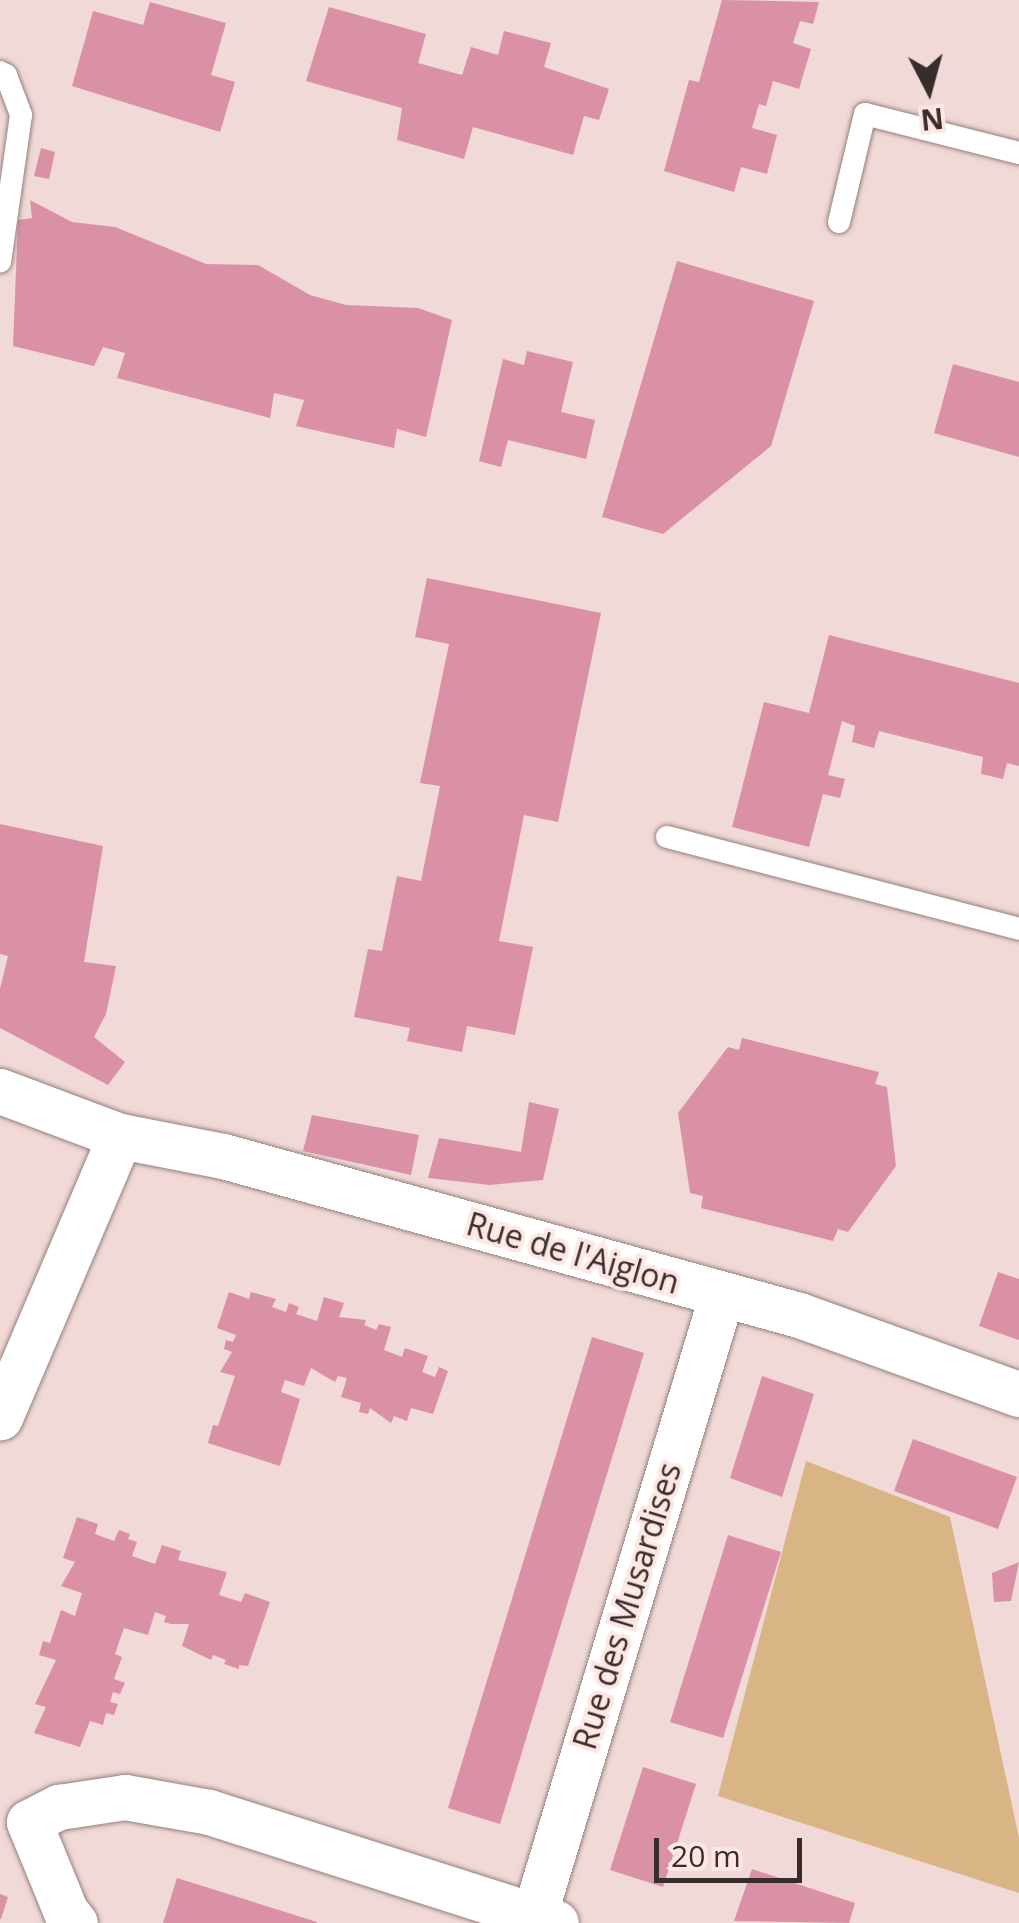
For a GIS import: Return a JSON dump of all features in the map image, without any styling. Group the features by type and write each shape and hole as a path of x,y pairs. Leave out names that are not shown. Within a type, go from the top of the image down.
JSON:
{"street":[{"name":"Rue de l'Aiglon","path":"0,1091 120,1136 260,1166 720,1297 799,1315 1019,1394"},
{"path":"0,1417 120,1136"},
{"name":"Rue des Musardises","path":"545,1920 720,1297"},
{"path":"74,1923 14,1820 59,1807 125,1797 209,1812 545,1920"}],"lane":[{"path":"0,72 6,75 22,115 0,262"},
{"path":"839,222 864,114 1019,153"},
{"path":"668,837 1019,929"}],"shaded area":[{"path":"806,1461 950,1517 1019,1838 1019,1893 718,1796"}],"building":[{"path":"722,0 819,2 813,24 800,21 793,43 811,49 799,89 773,81 766,106 759,104 752,128 777,135 767,174 741,167 734,192 664,171 689,80 699,82"},
{"path":"150,2 226,23 211,75 235,82 220,132 72,86 93,11 143,25"},
{"path":"329,7 426,34 418,63 462,75 471,47 498,55 504,31 551,43 544,67 609,89 599,120 584,116 573,155 473,127 464,159 397,140 402,108 306,81"},
{"path":"41,148 55,152 49,179 34,176"},
{"path":"30,200 72,222 115,227 206,264 258,265 310,295 346,305 418,308 452,320 426,437 397,429 394,448 296,426 304,400 274,393 270,418 117,378 125,353 103,347 94,366 13,346 18,220 32,218"},
{"path":"677,261 814,301 771,446 663,534 602,517"},
{"path":"527,351 573,362 561,412 595,420 586,459 508,440 501,467 479,461 503,359 524,365"},
{"path":"953,364 1019,382 1019,457 934,433"},
{"path":"427,578 601,613 558,822 524,815 499,941 533,947 515,1035 467,1026 462,1052 407,1041 410,1028 354,1017 368,949 382,951 397,876 421,881 440,786 420,783 449,644 415,637"},
{"path":"829,635 1019,683 1019,766 1007,763 1003,779 981,774 983,757 879,731 874,748 852,742 855,726 842,721 828,775 845,779 840,798 823,794 809,847 732,827 764,702 809,713"},
{"path":"0,824 103,846 84,962 116,966 106,1014 94,1037 125,1062 108,1085 0,1028 0,989 8,956 0,954"},
{"path":"742,1038 879,1072 875,1084 887,1087 896,1166 848,1232 838,1229 833,1241 701,1208 703,1196 690,1193 678,1113 728,1047 739,1050"},
{"path":"529,1102 559,1109 543,1180 490,1185 428,1178 439,1138 521,1152"},
{"path":"312,1115 419,1135 411,1175 303,1151"},
{"path":"998,1272 1019,1279 1019,1340 979,1326"},
{"path":"229,1292 249,1299 251,1292 276,1299 272,1307 286,1312 289,1303 299,1307 296,1314 317,1321 324,1297 344,1303 339,1317 366,1320 364,1325 376,1330 379,1324 391,1327 384,1350 402,1357 405,1348 428,1356 422,1372 435,1377 439,1367 448,1371 433,1414 411,1408 407,1421 394,1416 391,1423 370,1408 368,1414 359,1412 361,1403 341,1397 347,1378 338,1376 335,1382 311,1368 304,1386 285,1380 281,1392 300,1399 280,1466 208,1443 235,1376 220,1372 232,1352 224,1349 226,1340 233,1342 236,1335 217,1328"},
{"path":"592,1337 644,1353 500,1824 448,1808"},
{"path":"762,1376 814,1394 782,1497 730,1478"},
{"path":"913,1439 1017,1477 998,1529 894,1491"},
{"path":"77,1517 98,1524 95,1534 114,1541 119,1530 130,1534 128,1539 137,1542 132,1556 155,1564 162,1545 181,1551 178,1560 227,1572 219,1595 241,1602 245,1593 270,1602 248,1666 239,1665 239,1669 224,1664 226,1660 213,1655 211,1660 182,1646 189,1624 164,1622 166,1616 155,1612 148,1635 124,1628 115,1654 122,1657 114,1679 125,1683 120,1694 113,1692 110,1702 118,1704 114,1715 106,1713 103,1725 90,1721 80,1747 34,1733 46,1707 35,1704 56,1660 39,1655 43,1641 50,1643 61,1610 75,1616 82,1593 61,1586 75,1562 63,1558"},
{"path":"728,1535 781,1552 723,1738 670,1722"},
{"path":"1019,1562 1011,1601 994,1602 992,1573"},
{"path":"643,1767 696,1784 663,1887 610,1870"},
{"path":"752,1869 855,1903 849,1923 734,1921"},
{"path":"177,1878 317,1922 317,1923 163,1923"},
{"path":"0,1894 8,1897 1,1919 0,1919"}]}
